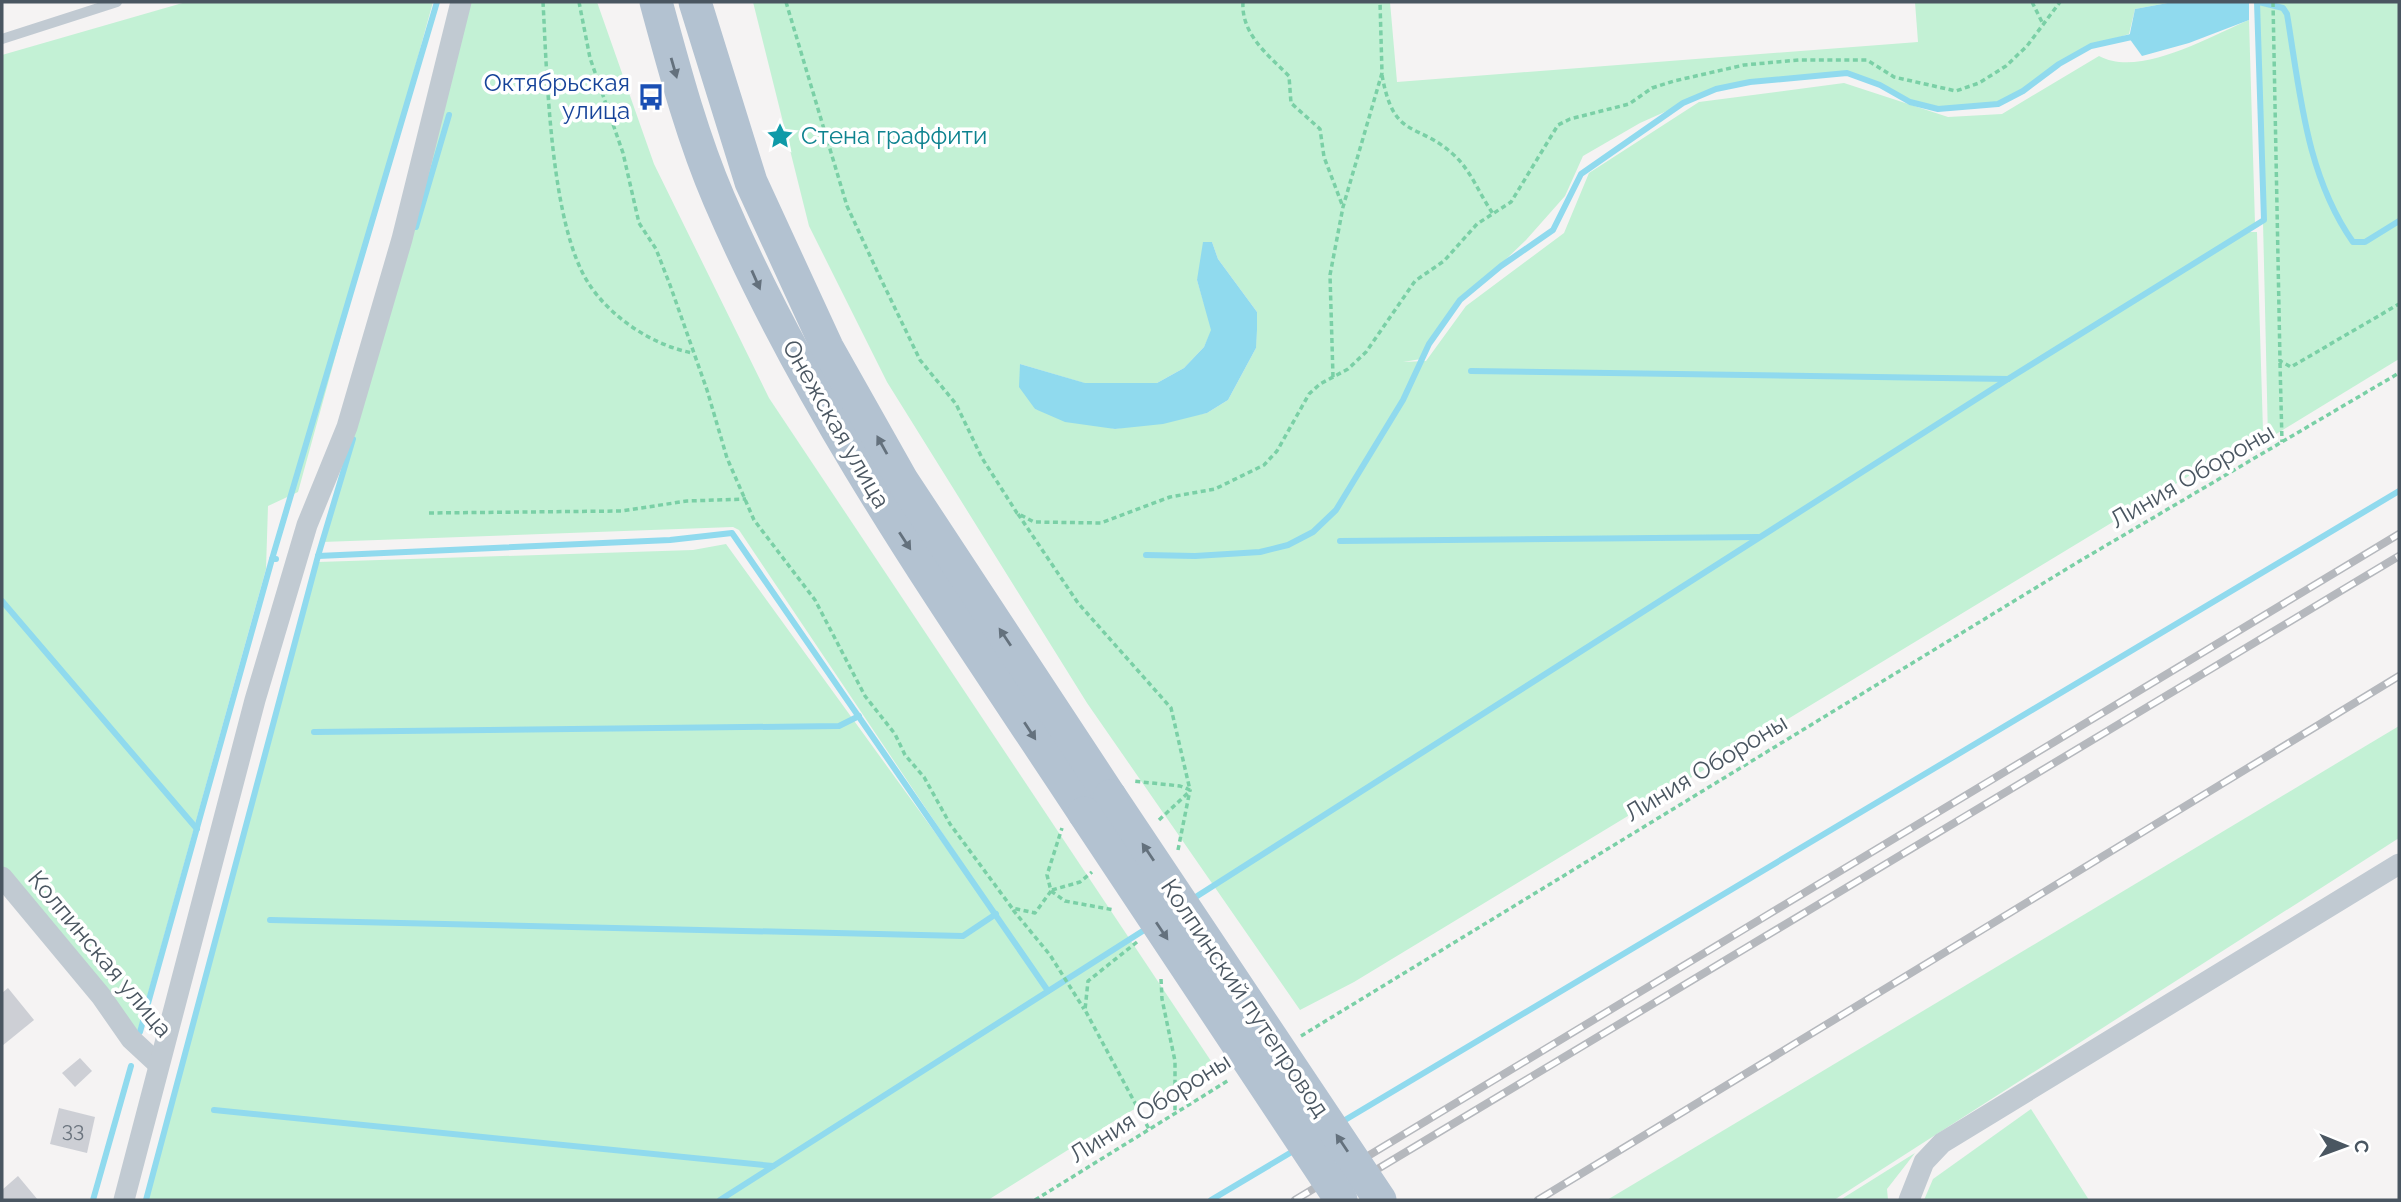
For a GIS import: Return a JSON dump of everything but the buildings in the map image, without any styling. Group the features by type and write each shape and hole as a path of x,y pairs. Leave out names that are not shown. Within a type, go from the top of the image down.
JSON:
{"main road":[{"name":"Онежская улица","path":"656,2 676,76 718,196 761,290 875,495 1098,804"},
{"name":"Онежская улица","path":"695,2 751,182 827,346 902,480 1098,804"},
{"name":"Колпинский путепровод","path":"1098,804 1341,1200"},
{"name":"Колпинский путепровод","path":"1098,804 1380,1200"}],"street":[{"path":"124,1200 255,699 307,525 347,427 402,239 461,2"},
{"path":"1909,1200 1924,1162 1942,1143 2399,864"},
{"name":"Колпинская улица","path":"2,877 102,996 131,1039 158,1064"}],"lane":[{"path":"2,39 117,2"}],"path":[{"path":"544,2 552,133 572,249 589,285 618,314 668,348 693,353"},
{"path":"579,2 590,58 623,153 639,223 656,249 727,458 754,520 815,600 865,696 895,734 905,755 924,777 950,824 1050,955 1085,1010 1149,1129"},
{"path":"786,2 847,206 920,360 956,404 982,458 1079,603 1171,708 1190,790 1135,779 1060,830 1047,874 1051,891 1035,913 1012,908"},
{"path":"1242,2 1242,16 1255,42 1289,76 1291,103 1320,130 1324,157 1343,207"},
{"path":"1380,2 1382,73 1388,105 1402,123 1453,154 1468,170 1478,193 1494,215"},
{"path":"2032,2 2042,22"},
{"path":"1017,513 1034,522 1087,525 1128,515 1170,497 1230,483 1264,465 1277,451 1309,394 1320,384 1348,369 1377,341 1405,292 1415,281 1444,261 1477,224 1511,202 1559,125 1570,119 1629,104 1652,88 1744,65 1799,60 1867,60 1895,77 1956,91 1979,83 2006,66 2027,46 2042,22 2060,2"},
{"path":"2273,2 2282,444"},
{"path":"1333,377 1330,275 1343,207 1382,73"},
{"path":"2280,360 2291,367 2399,304"},
{"name":"Линия Обороны","path":"1293,1041 2078,562 2399,373"},
{"path":"429,513 621,511 687,500 746,499"},
{"path":"1085,1010 1088,981 1141,939"},
{"path":"1161,973 1162,999 1175,1060 1175,1114"},
{"name":"Линия Обороны","path":"1034,1200 1234,1077"}],"green space":[{"path":"186,2 433,2 298,492 268,506 266,569 137,1033 2,870 2,55"},
{"path":"467,2 597,2 654,164 769,398 1213,1064 1119,1118 988,1200 146,1200 318,562 693,550 726,544 1031,965 739,530 733,527 322,542 408,234"},
{"path":"753,2 1390,2 1397,82 1918,42 1915,2 2173,2 2135,9 2129,34 2091,46 2059,64 2023,91 1998,104 1938,109 1910,102 1880,85 1847,73 1750,82 1716,89 1640,123 1583,156 1565,196 1526,240 1455,308 1421,359 1403,362 1426,361 1466,306 1564,233 1589,173 1699,102 1844,83 1948,117 2002,114 2099,56 2134,62 2154,58 2195,44 2249,20 2255,224 2245,232 2257,232 2263,431 1354,982 1300,1010 1087,703 887,382 809,226","holes":["1212,242 1218,259 1257,312 1256,348 1228,400 1207,413 1115,429 1035,409 1020,364 1084,383 1157,383 1184,368 1204,347 1212,330 1197,280"]},
{"path":"2258,2 2399,2 2399,359 2268,439"},
{"path":"2399,726 2399,838 1834,1200 1607,1200"},
{"path":"2031,1109 2089,1200 1924,1200 1933,1179"},
{"path":"1915,1153 1887,1189 1888,1200 1840,1200"}],"water":[{"path":"2173,2 2249,2 2249,20 2189,43 2142,56 2129,38 2135,9"},
{"path":"1203,242 1212,242 1218,259 1257,312 1256,348 1228,400 1207,413 1163,424 1115,429 1065,422 1035,409 1019,387 1020,364 1085,383 1157,383 1184,368 1204,347 1211,330 1197,280"}],"waterway":[{"path":"272,559 437,2"},
{"path":"1191,900 2008,379 2264,220 2257,2"},
{"path":"2259,2 2283,8 2287,14 2301,103 2315,161 2337,216 2353,242 2365,242 2399,221"},
{"path":"1146,555 1195,556 1260,552 1288,545 1313,532 1336,510 1403,400 1429,344 1460,300 1501,266 1553,230 1581,174 1683,103 1716,89 1750,82 1847,73 1880,85 1910,102 1938,109 1998,104 2023,91 2059,64 2091,46 2136,36"},
{"path":"416,227 449,115"},
{"path":"1471,371 2008,379"},
{"path":"146,1200 318,556 353,439"},
{"path":"1340,1123 2399,491"},
{"path":"318,556 670,540 732,533 1048,991"},
{"path":"1340,541 1758,537"},
{"path":"140,1032 272,559 276,559"},
{"path":"2,601 197,829"},
{"path":"314,732 839,726 859,716"},
{"path":"270,920 963,936 996,914"},
{"path":"720,1200 1149,927"},
{"path":"93,1200 131,1066"},
{"path":"214,1110 773,1166"},
{"path":"1211,1200 1295,1150"}],"railway":[{"path":"1295,1200 2399,534"},
{"path":"1326,1200 2399,556"},
{"path":"1538,1200 2399,676"}],"place":[{"name":"Октябрьская улица","path":"651,97"},
{"name":"Стена граффити","path":"780,136"}]}
